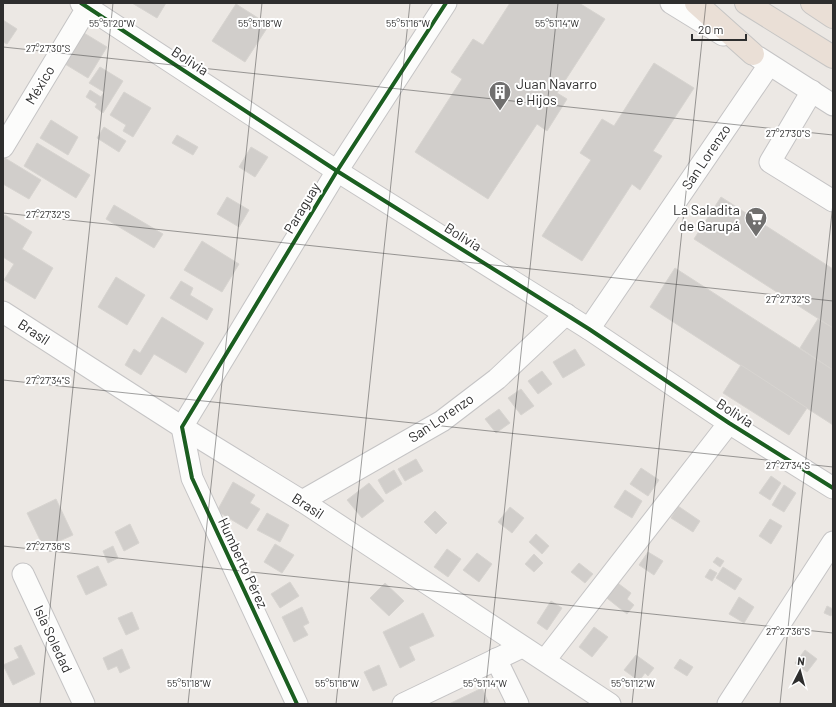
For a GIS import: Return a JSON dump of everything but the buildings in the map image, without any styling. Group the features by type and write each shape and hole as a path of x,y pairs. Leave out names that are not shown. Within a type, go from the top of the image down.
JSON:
{"highway":[{"path":"696,3 761,59"},
{"path":"746,3 833,57"},
{"path":"812,3 833,17"}],"street":[{"name":"Paraguay","path":"182,427 337,171 446,3"},
{"path":"671,3 833,105"},
{"name":"Bolivia","path":"86,4 337,171 566,314 729,423 833,488"},
{"name":"México","path":"3,147 86,4"},
{"name":"San Lorenzo","path":"589,329 761,59"},
{"path":"812,91 770,162 833,201"},
{"name":"Brasil","path":"3,312 182,427 302,501 610,704"},
{"name":"San Lorenzo","path":"302,501 442,421 497,379 566,314"},
{"path":"545,660 729,423"},
{"name":"Humberto Pérez","path":"182,427 192,478 297,704"},
{"path":"728,704 833,542"},
{"name":"Isla Soledad","path":"23,574 84,704"},
{"path":"403,704 522,647"},
{"path":"496,659 518,704"}],"cycle path":[{"path":"81,3 337,171 589,329 729,423 833,488"},
{"path":"297,704 192,478 182,427 337,171 446,3"}],"place":[{"name":"Juan Navarro e Hijos","path":"500,112"},
{"name":"La Saladita de Garupá","path":"756,238"}]}
